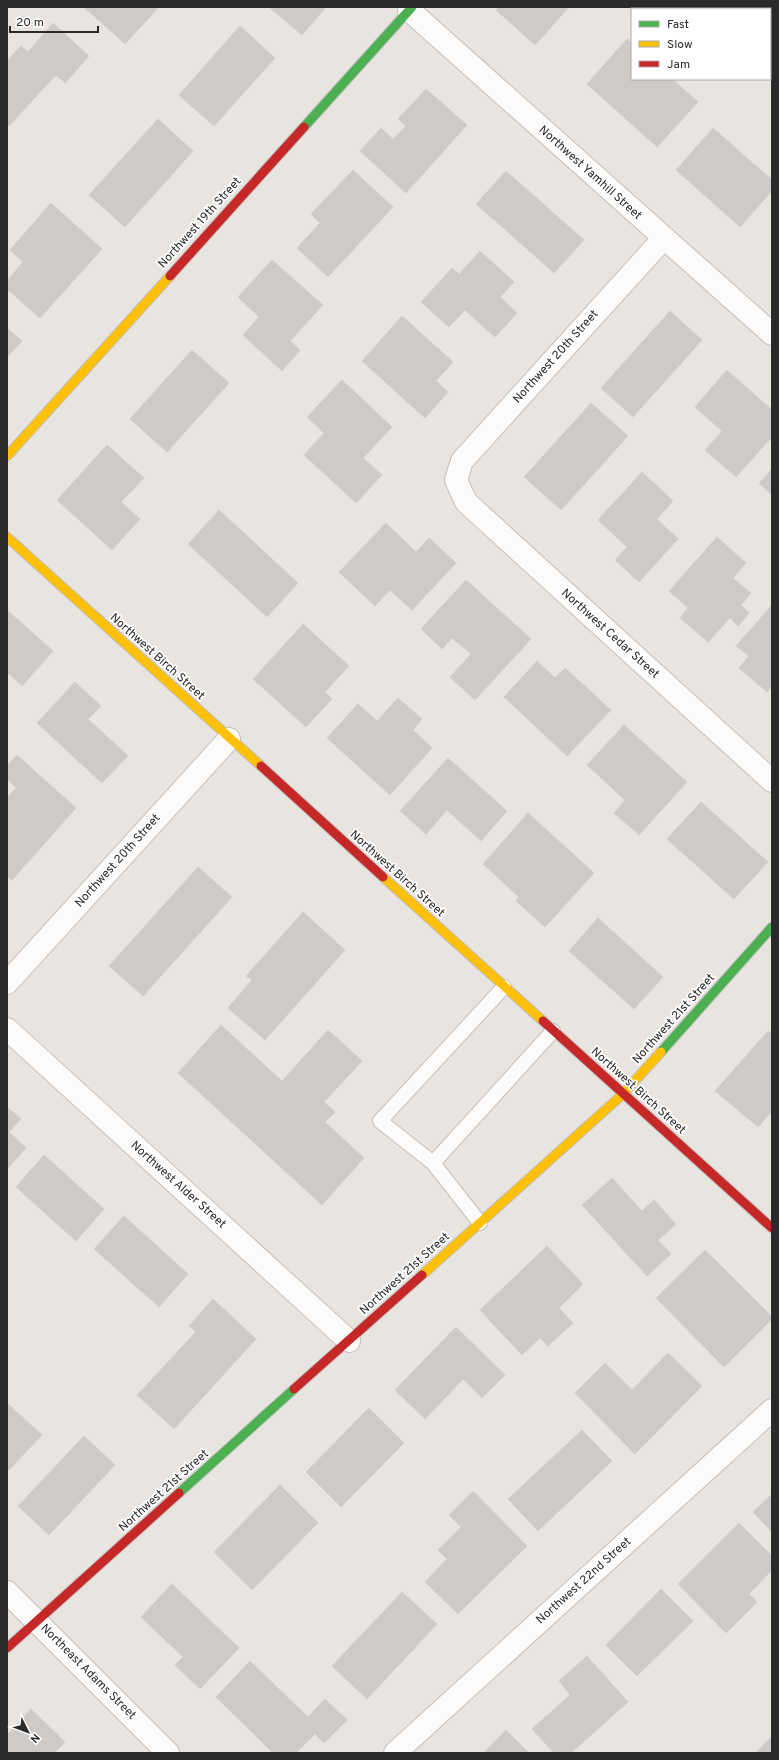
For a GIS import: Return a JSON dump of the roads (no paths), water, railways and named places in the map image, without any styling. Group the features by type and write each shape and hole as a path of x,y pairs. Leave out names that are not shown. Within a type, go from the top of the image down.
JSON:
{"street":[{"name":"Northwest Yamhill Street","path":"410,8 663,239 772,334"},
{"name":"Northwest 19th Street","path":"7,456 410,8"},
{"name":"Northwest 20th Street","path":"456,480 462,461 663,239"},
{"name":"Northwest Cedar Street","path":"456,480 466,502 772,781"},
{"name":"Northwest Birch Street","path":"7,537 772,1228"},
{"name":"Northwest 20th Street","path":"7,983 229,739"},
{"name":"Northwest 21st Street","path":"7,1648 623,1094 772,927"},
{"name":"Northwest Alder Street","path":"7,1029 349,1341"},
{"name":"Northwest 22nd Street","path":"395,1753 772,1410"},
{"name":"Northeast Adams Street","path":"7,1592 168,1753"}],"lane":[{"path":"480,1223 433,1163 380,1121 504,987"},
{"path":"433,1163 553,1030"}]}
